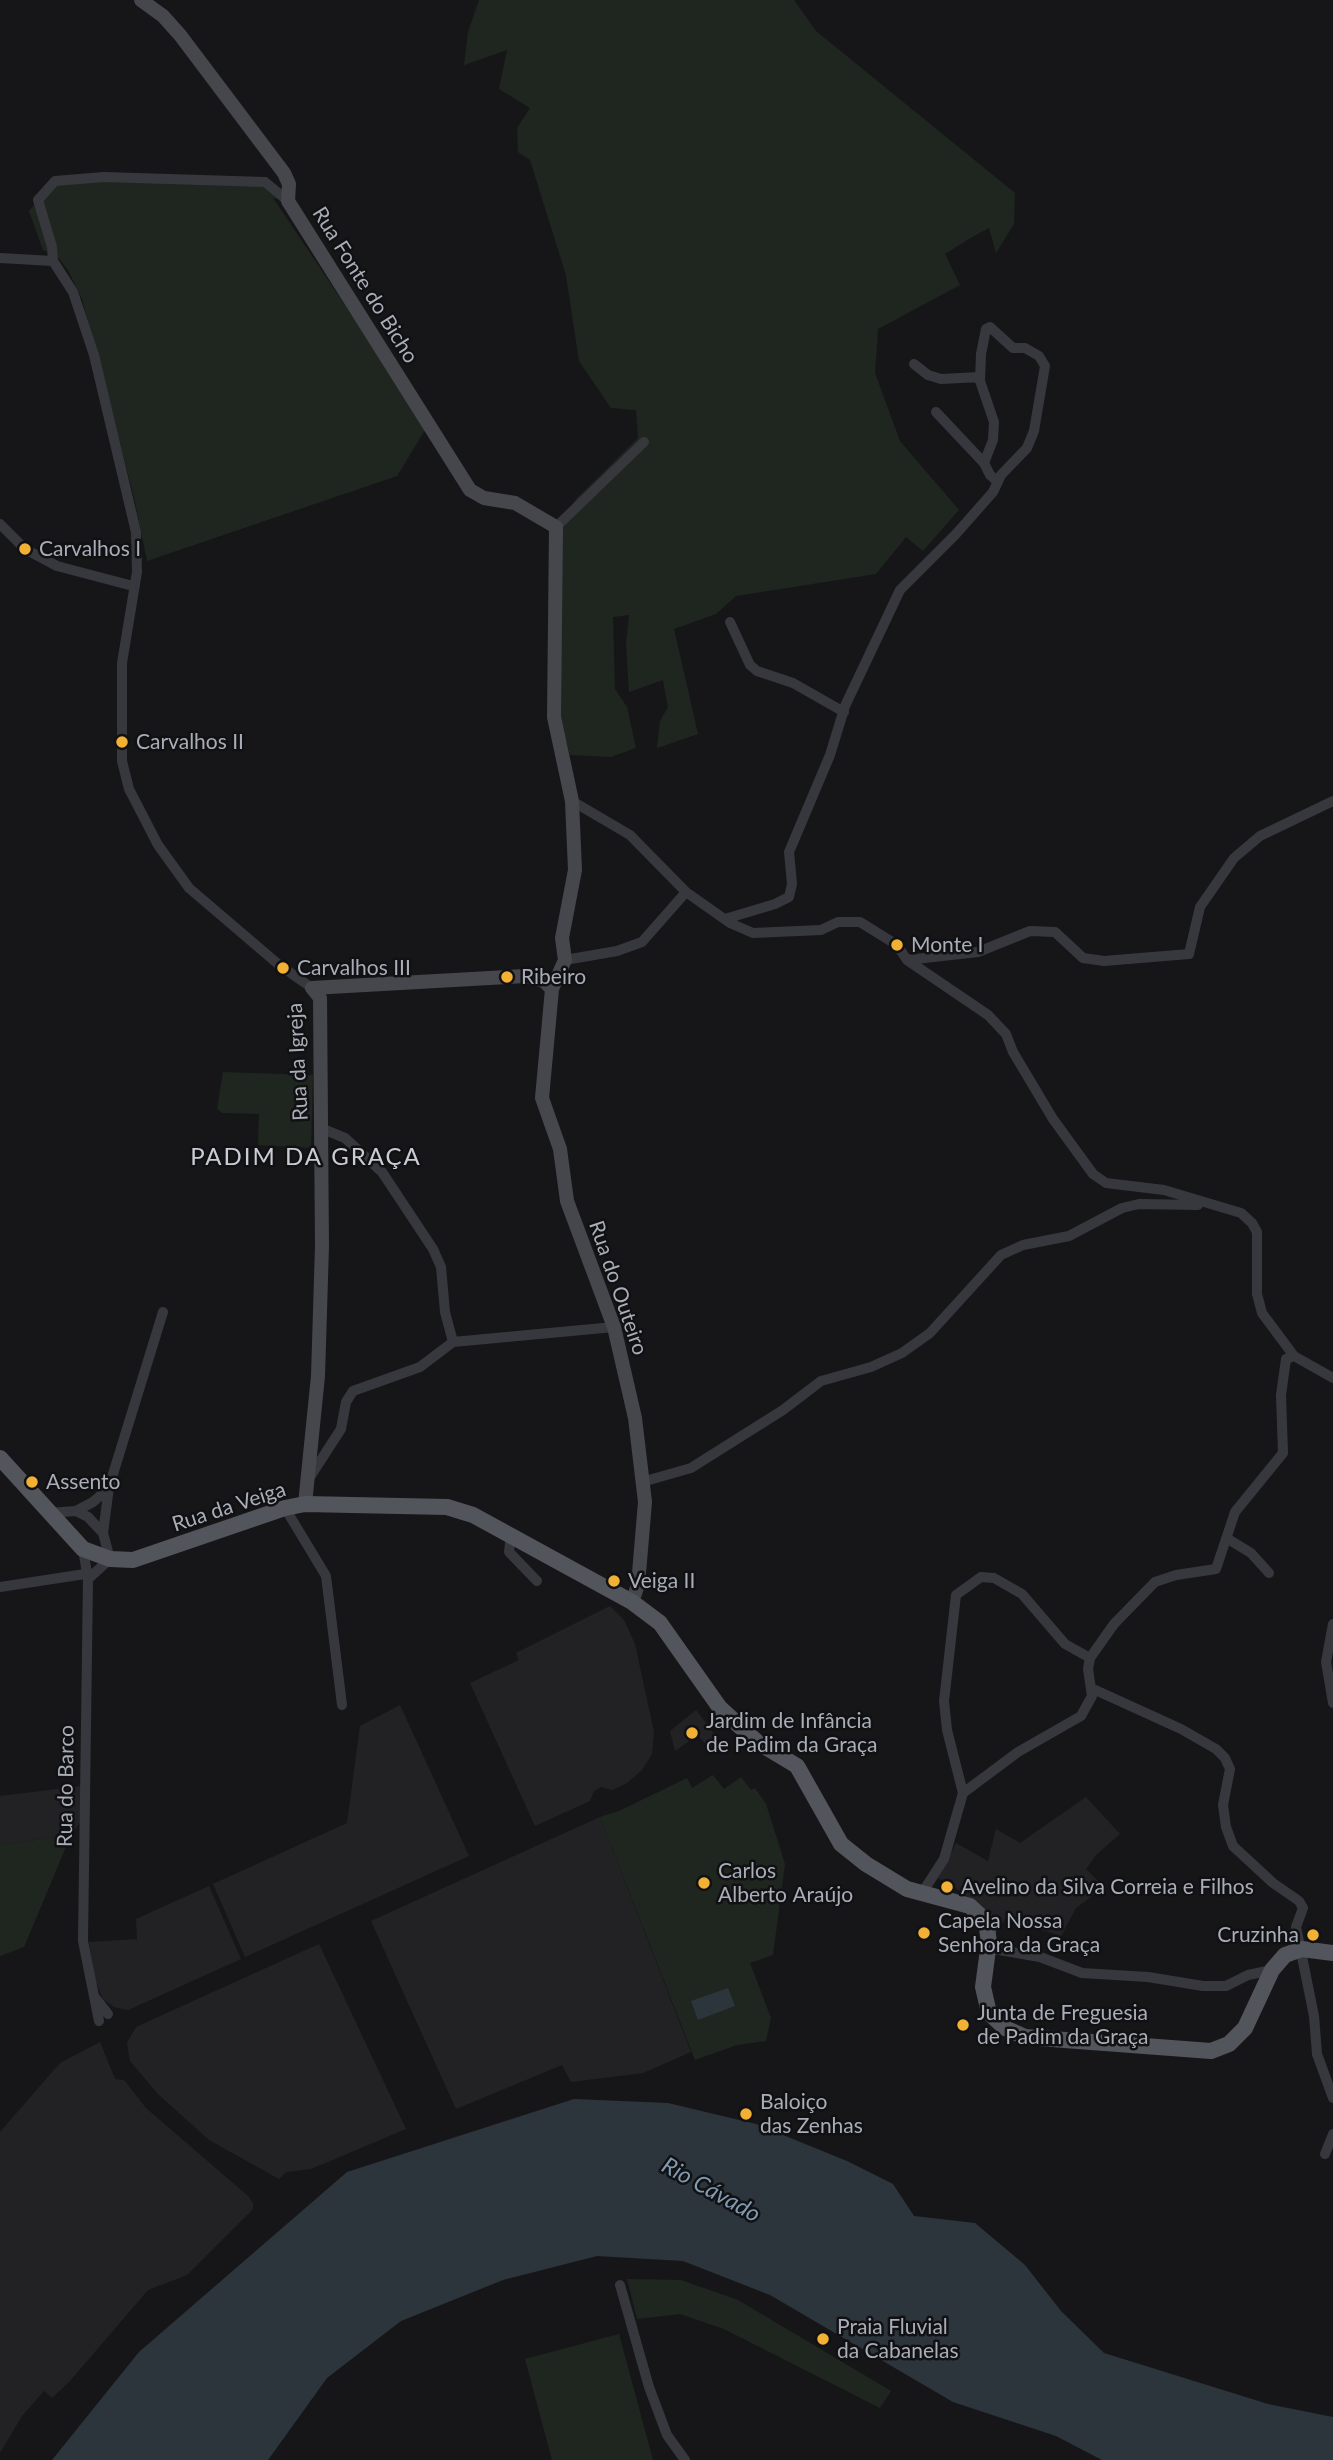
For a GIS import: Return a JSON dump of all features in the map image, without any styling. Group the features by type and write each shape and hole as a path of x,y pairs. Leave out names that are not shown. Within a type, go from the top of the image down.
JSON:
{"main road":[{"path":"0,1458 47,1513 83,1549"},
{"name":"Rua da Veiga","path":"83,1549 110,1559 133,1560 285,1508 305,1504 447,1507 473,1515 632,1602 660,1623 720,1708 757,1742 797,1766 841,1843 886,1877 922,1893 970,1906 986,1921 988,1948"},
{"path":"988,1948 983,1987 989,2013 1005,2028 1025,2037 1211,2051 1229,2044 1245,2028 1272,1970 1285,1955 1302,1949 1333,1953"}],"street":[{"name":"Rua Fonte do Bicho","path":"141,0 163,16 180,35 277,163 289,184 288,201 470,490 484,498 515,503 556,527"},
{"path":"288,201 265,182 104,177 55,181 38,200 53,261 73,292 94,355 125,476 136,532 137,572 122,663 122,761 129,789 158,845 190,888 278,964 312,988"},
{"path":"0,258 53,261"},
{"path":"725,919 789,897 792,884 789,852 830,755 844,712 900,590 956,534 1027,448 1034,431 1045,366 1040,356 1025,348 1013,348 990,327 986,329 980,377 994,422 993,440 984,463"},
{"path":"914,364 928,375 941,379 980,377"},
{"path":"936,412 984,463 990,475 998,482"},
{"path":"644,442 556,527 554,718 572,801 575,870 562,938 565,960 617,951 642,942 686,892"},
{"path":"0,524 25,550 57,566 133,586"},
{"path":"730,622 750,665 757,671 793,683 844,712"},
{"path":"572,801 630,835 686,892 725,919 753,933 821,930 838,922 860,922 897,945 906,960 988,1015 1006,1034 1013,1052 1053,1119 1093,1174 1106,1183 1164,1190 1241,1213 1252,1223 1257,1232 1256,1294 1262,1313 1294,1356 1333,1378"},
{"path":"906,960 978,952 1030,931 1055,932 1083,958 1104,961 1189,954 1200,907 1234,858 1260,836 1333,801"},
{"name":"Rua do Outeiro","path":"565,960 552,989 543,1080 545,1111 560,1149 567,1201 614,1327 635,1418 645,1502 638,1585 632,1602"},
{"name":"Rua da Igreja","path":"312,988 524,976 544,981 552,989"},
{"name":"Rua da Igreja","path":"305,1504 318,1377 323,1129 320,998 312,988"},
{"path":"323,1129 345,1138 382,1172 433,1249 441,1267 445,1312 453,1342"},
{"path":"642,1482 691,1468 783,1410 821,1381 871,1367 902,1353 930,1333 1001,1255 1023,1245 1069,1236 1122,1208 1139,1204 1213,1205"},
{"path":"0,1587 87,1576 110,1559 103,1533 109,1487 163,1312"},
{"path":"308,1480 341,1429 346,1402 353,1391 420,1367 453,1342 614,1327"},
{"path":"963,1793 1018,1752 1081,1716 1093,1696 1090,1658 1114,1624 1155,1582 1176,1575 1216,1569 1235,1512 1283,1453 1281,1395 1286,1359 1294,1356"},
{"path":"47,1513 76,1511 93,1502 109,1487"},
{"path":"285,1508 326,1576 342,1705"},
{"path":"76,1511 88,1517 103,1533"},
{"path":"511,1535 509,1552 537,1581"},
{"path":"1228,1539 1251,1553 1269,1573"},
{"name":"Rua do Barco","path":"83,1549 87,1576 83,1941 99,2021"},
{"path":"922,1893 944,1859 963,1793 947,1730 944,1701 956,1595 981,1577 994,1578 1022,1594 1065,1644 1090,1658"},
{"path":"1333,1624 1326,1662 1333,1703"},
{"path":"1091,1688 1109,1694 1216,1749 1230,1769 1223,1805 1226,1827 1233,1846 1273,1883 1299,1901 1303,1908 1296,1927 1302,1949 1317,2054 1333,2098"},
{"path":"988,1948 1040,1957 1083,1973 1148,1977 1203,1986 1226,1986 1248,1975 1272,1970"},
{"name":"Rua do Barco","path":"92,1993 108,2014"},
{"path":"1325,2154 1333,2134"},
{"path":"620,2285 667,2435 685,2460"}],"shaded area":[{"path":"479,0 794,0 816,31 1015,193 1014,224 996,253 989,228 945,254 960,285 878,329 875,373 900,441 959,510 923,551 906,537 876,574 736,596 716,614 674,629 698,734 657,748 660,721 668,707 663,680 629,692 626,644 629,615 613,617 615,689 627,707 636,748 611,757 570,755 561,722 559,530 576,499 638,438 636,410 611,408 579,361 566,275 530,160 518,152 517,128 530,108 499,89 507,50 464,65 468,32"},
{"path":"55,181 265,182 288,201 273,198 427,427 397,476 147,561 134,497 82,299 68,270 56,255 43,250 29,211"},
{"path":"223,1072 313,1075 311,1148 258,1145 259,1114 222,1113 217,1109"},
{"path":"610,1606 624,1620 635,1644 654,1732 652,1754 642,1770 627,1783 612,1790 601,1787 594,1791 590,1801 535,1826 470,1683 519,1660 516,1653"},
{"path":"400,1705 469,1856 245,1957 213,1884 347,1823 360,1726"},
{"name":"Jardim de Infância de Padim da Graça","path":"696,1710 725,1748 714,1755 698,1735 675,1751 670,1731"},
{"name":"Carlos Alberto Araújo","path":"713,1775 724,1789 741,1777 751,1790 755,1788 766,1804 785,1864 773,1955 750,1963 771,2018 766,2041 737,2045 695,2060 600,1817 619,1811 687,1778 692,1788"},
{"path":"81,1786 82,1820 71,1835 0,1845 0,1796"},
{"path":"1086,1797 1120,1834 1096,1855 1086,1869 1104,1887 1076,1908 1061,1936 1005,1919 994,1936 964,1893 938,1878 956,1843 988,1861 996,1829 1020,1843"},
{"path":"600,1817 691,2052 643,2073 571,2082 562,2065 456,2109 371,1921"},
{"path":"71,1835 24,1947 0,1956 0,1845"},
{"path":"209,1886 241,1959 128,2010 114,2007 103,1999 95,1980 89,1942 137,1939 136,1919"},
{"path":"319,1944 406,2129 311,2169 286,2172 279,2179 209,2140 158,2094 130,2061 127,2043 136,2027"},
{"path":"100,2042 115,2079 124,2080 146,2108 248,2196 253,2203 253,2209 187,2275 148,2290 70,2381 52,2398 44,2391 22,2416 0,2453 0,2132 60,2063"},
{"path":"627,2279 681,2280 738,2300 891,2391 880,2408 724,2329 680,2314 637,2319"},
{"path":"619,2334 653,2460 552,2460 525,2359"}],"water":[{"path":"728,1988 735,2006 698,2020 691,2001"},
{"name":"Rio Cávado","path":"574,2099 668,2103 756,2124 847,2161 893,2184 914,2216 975,2223 1025,2265 1061,2311 1104,2353 1268,2404 1333,2417 1333,2460 1102,2460 1056,2436 953,2402 770,2295 683,2261 597,2256 503,2280 401,2321 327,2378 268,2460 52,2460 139,2352 347,2172"}],"place":[{"name":"Carvalhos I","path":"25,549"},
{"name":"Carvalhos II","path":"122,742"},
{"name":"Monte I","path":"897,945"},
{"name":"Carvalhos III","path":"283,968"},
{"name":"Ribeiro","path":"507,977"},
{"name":"Assento","path":"32,1482"},
{"name":"Veiga II","path":"614,1581"},
{"name":"Jardim de Infância de Padim da Graça","path":"692,1733"},
{"name":"Carlos Alberto Araújo","path":"704,1883"},
{"name":"Avelino da Silva Correia e Filhos","path":"947,1887"},
{"name":"Capela Nossa Senhora da Graça","path":"924,1933"},
{"name":"Cruzinha","path":"1313,1935"},
{"name":"Junta de Freguesia de Padim da Graça","path":"963,2025"},
{"name":"Baloiço das Zenhas","path":"746,2114"},
{"name":"Praia Fluvial da Cabanelas","path":"823,2339"}],"district":[{"name":"PADIM DA GRAÇA","path":"306,1157"}]}
